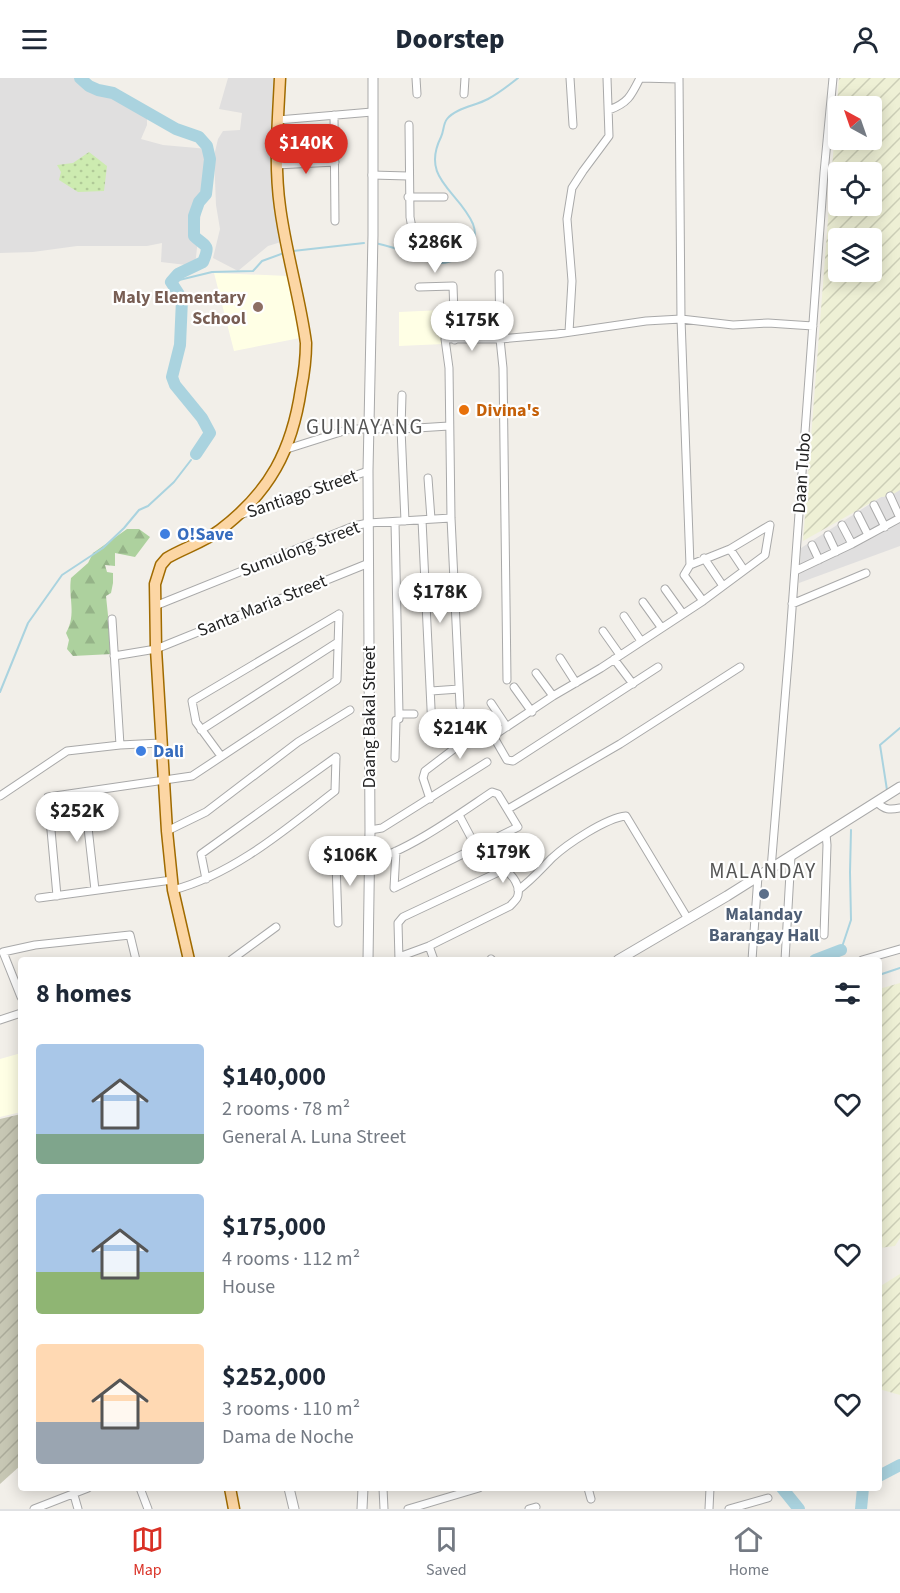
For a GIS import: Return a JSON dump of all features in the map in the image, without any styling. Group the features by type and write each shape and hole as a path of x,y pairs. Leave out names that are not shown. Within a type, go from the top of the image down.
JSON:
{"main road":[{"path":"188,957 172,885 167,831 156,649 156,575 167,558 219,531 258,493 272,475 295,427 306,352 304,326 280,208 276,165 280,78"},
{"path":"231,1491 234,1509"}],"street":[{"name":"Daang Bakal Street","path":"368,957 370,830 368,471 373,240 373,78"},
{"path":"416,78 417,94"},
{"path":"464,94 465,78"},
{"path":"570,78 573,125"},
{"path":"569,332 572,281 567,224 572,188 609,136 607,78"},
{"path":"609,110 622,105 630,97 640,78 680,79 681,319 690,565"},
{"name":"Daan Tubo","path":"771,869 833,78"},
{"path":"278,120 372,112"},
{"path":"334,115 335,221"},
{"path":"409,125 408,197 412,228 418,235 451,236"},
{"path":"276,165 335,162"},
{"path":"372,176 408,176"},
{"path":"408,197 444,197"},
{"path":"499,274 503,368 507,680"},
{"path":"419,287 453,286 455,340"},
{"path":"460,706 451,518 448,368 445,339 500,339 646,321 681,319 733,325 768,323 813,326"},
{"path":"402,395 401,429 405,521"},
{"path":"286,449 350,429 449,426"},
{"name":"Santiago Street","path":"235,517 368,471"},
{"path":"428,478 431,519"},
{"path":"795,571 900,518 890,496"},
{"path":"874,505 885,527"},
{"path":"858,515 868,536"},
{"name":"Sumulong Street","path":"155,606 354,526 368,523 451,518"},
{"path":"422,520 432,729"},
{"path":"394,522 399,714 399,719 396,720 395,758"},
{"path":"493,736 703,601 765,555 770,525 730,549 690,565 684,575 703,601"},
{"path":"842,525 852,544"},
{"path":"828,535 836,552"},
{"path":"812,546 819,560"},
{"path":"730,549 744,570"},
{"path":"704,558 723,586"},
{"name":"Santa Maria Street","path":"114,656 156,649 369,563"},
{"path":"792,604 867,573"},
{"path":"665,589 683,614"},
{"path":"643,602 661,627"},
{"path":"57,896 48,797 192,776 337,680 339,614 192,701 196,722 221,756"},
{"path":"624,616 641,641"},
{"path":"112,619 120,745"},
{"path":"603,631 633,684"},
{"path":"201,730 338,642"},
{"path":"560,658 576,683"},
{"path":"508,809 620,744 740,667"},
{"path":"430,799 423,778 427,768 484,726 488,728 507,760 513,761 658,668"},
{"path":"537,673 553,696"},
{"path":"514,687 532,712"},
{"path":"431,691 459,689"},
{"path":"491,703 507,727"},
{"path":"167,831 206,812 298,742 350,710"},
{"path":"399,714 414,714"},
{"path":"0,796 67,751 161,743"},
{"path":"39,898 95,890 172,885 206,879 271,840 335,791 336,757 201,854 206,879"},
{"path":"370,830 382,828 487,762"},
{"path":"623,957 771,869 900,787"},
{"path":"84,792 95,890"},
{"path":"338,923 336,862 369,861 396,851 459,815 492,792 498,794 518,827 394,888 396,851"},
{"path":"877,802 887,810 900,808"},
{"path":"459,815 476,848"},
{"path":"518,890 534,878 554,856 571,844 612,820 626,816 688,919"},
{"path":"824,935 826,834"},
{"path":"785,957 791,856"},
{"path":"399,957 398,923 408,915 502,870 509,872 514,878 518,890 517,898 510,906 404,957"},
{"path":"752,957 758,876"},
{"path":"235,957 276,927"},
{"path":"18,990 3,952 35,945 130,935 135,957"},
{"path":"429,946 433,957"},
{"path":"872,957 900,949"},
{"path":"0,1020 18,1014"},
{"path":"34,1509 82,1491"},
{"path":"141,1491 148,1509"},
{"path":"290,1491 294,1509"},
{"path":"362,1509 363,1491"},
{"path":"383,1491 384,1509"},
{"path":"408,1509 469,1491"},
{"path":"589,1491 591,1500"},
{"path":"709,1509 710,1491"},
{"path":"74,1495 78,1509"},
{"path":"729,1509 768,1498"}],"shaded area":[{"path":"0,78 84,78 101,95 131,99 147,110 147,125 141,139 163,145 208,149 211,180 201,212 195,266 161,262 162,243 147,246 77,246 33,252 0,253"},
{"path":"228,78 280,78 281,242 268,246 238,271 213,258 220,229 216,205 214,156 218,139 223,131 240,130 242,113 219,109"},
{"path":"839,78 900,78 900,490 890,496 881,497 803,541 828,216 882,216 882,162 832,162 833,150 882,150 882,96 838,96"},
{"name":"Maly Elementary School","path":"214,273 288,276 300,338 234,351"},
{"path":"443,310 444,344 399,346 399,312"},
{"path":"900,487 900,546 799,583 801,548"},
{"path":"900,983 900,1238 895,1246 882,1248 882,988"},
{"path":"18,1054 18,1113 0,1117 0,1059"},
{"path":"18,1115 18,1468 0,1484 0,1119"},
{"path":"900,1274 900,1395 882,1390 882,1285"}],"green space":[{"path":"89,152 107,166 104,191 78,192 59,180 61,172 57,165 73,163"},
{"path":"127,529 139,529 150,537 135,557 115,553 115,566 105,565 107,572 113,573 111,593 106,596 112,654 73,656 67,649 69,640 66,633 72,613 71,578 88,563 93,553"}],"waterway":[{"path":"80,78 89,86 113,93 176,129 199,137 207,146 210,159 206,194 199,202 194,216 194,236 206,246 207,251 203,262 178,274 171,282 182,299 180,345 172,377 175,385 202,418 210,433 196,454"},
{"path":"375,243 436,263 459,258 471,247 475,232 473,224 438,174 435,164 436,151 445,123 451,115 488,99 518,78"},
{"path":"293,251 364,243"},
{"path":"171,282 212,272 253,271 262,261 284,253"},
{"path":"0,692 28,623 62,575 103,548 139,510 148,506 174,482 191,460"},
{"path":"887,790 880,745 900,728"},
{"path":"841,950 851,920 851,830"},
{"path":"823,957 841,950"},
{"path":"882,974 900,968"},
{"path":"882,1474 900,1465"},
{"path":"784,1491 799,1509"},
{"path":"861,1509 863,1491"}],"place":[{"name":"Maly Elementary School","path":"258,307"},
{"name":"Divina's","path":"464,410"},
{"name":"O!Save","path":"165,534"},
{"name":"Dali","path":"141,751"},
{"name":"Malanday Barangay Hall","path":"764,894"}],"district":[{"name":"GUINAYANG","path":"365,427"},
{"name":"MALANDAY","path":"763,871"}]}
